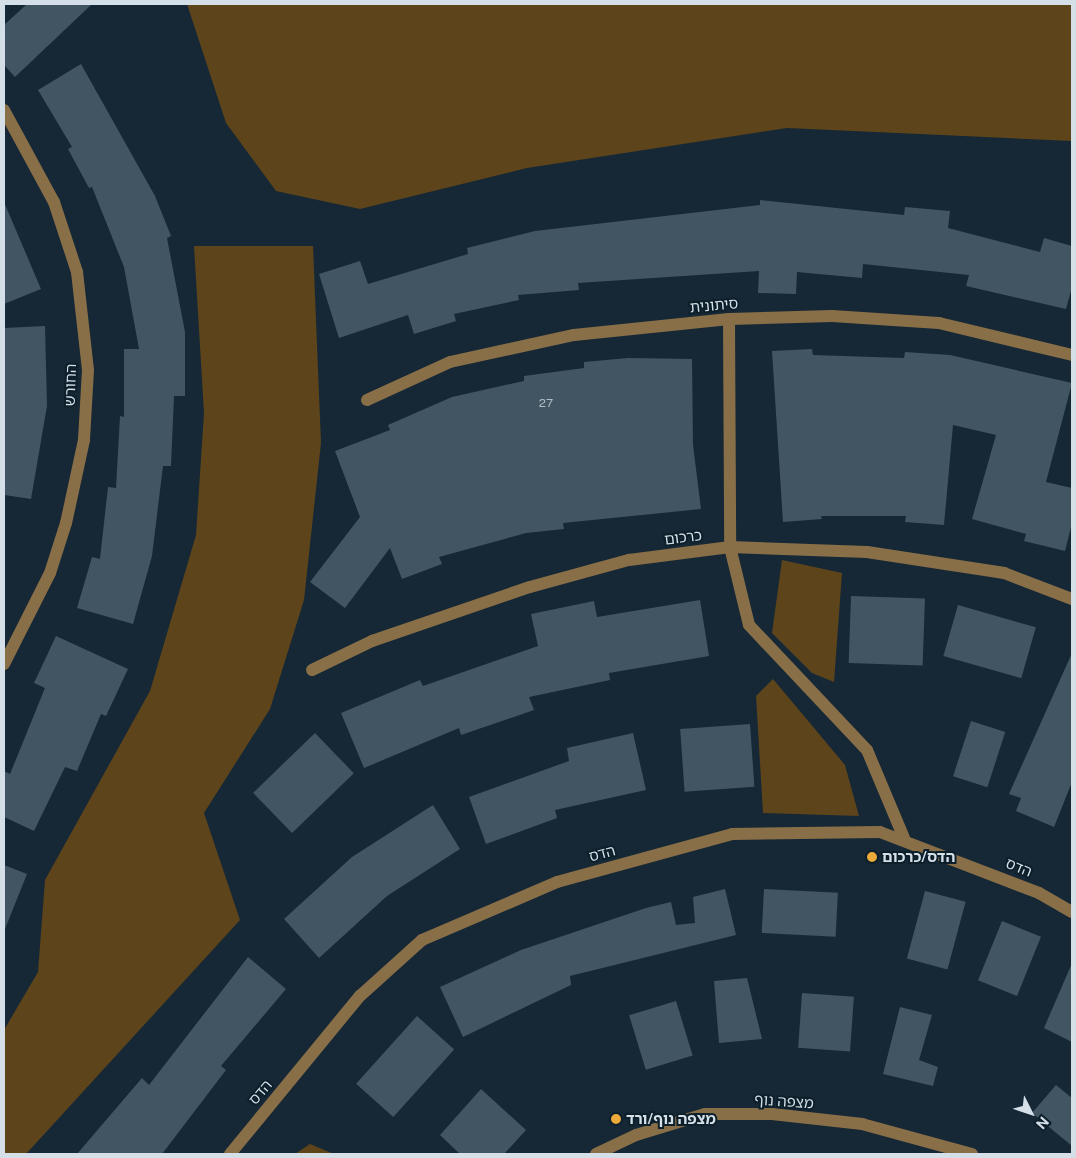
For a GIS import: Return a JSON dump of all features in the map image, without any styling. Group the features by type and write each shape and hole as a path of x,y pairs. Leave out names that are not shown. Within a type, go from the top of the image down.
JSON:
{"street":[{"name":"החורש","path":"4,110 54,202 77,272 88,370 84,440 66,523 50,573 5,660"},
{"name":"סיתונית","path":"367,400 450,362 574,335 729,319 832,316 938,324 1072,355"},
{"path":"729,319 730,547 749,626 867,750 904,838"},
{"name":"כרכום","path":"312,670 372,641 530,587 630,560 730,547 867,552 1004,573 1072,599"},
{"name":"הדס","path":"230,1154 360,996 422,940 557,882 732,834 880,832 904,838 1039,892 1072,912"},
{"name":"מצפה נוף","path":"596,1154 636,1135 705,1114 772,1114 862,1124 972,1154"}],"shaded area":[{"path":"187,4 1072,4 1072,141 787,128 527,168 360,209 276,191 226,123"},
{"path":"194,246 313,246 321,443 304,600 270,709 204,813 240,920 26,1154 4,1154 4,1030 38,972 45,880 150,691 196,535 204,413"},
{"path":"782,560 842,573 834,682 812,673 772,633"},
{"path":"773,679 845,765 859,816 763,813 756,696"},
{"path":"310,1144 334,1154 295,1154"}],"building":[{"path":"27,4 92,4 15,77 4,65 4,25"},
{"path":"81,64 155,196 171,236 167,238 185,332 185,396 174,396 171,466 163,466 152,556 133,624 77,608 92,557 100,559 108,487 116,488 120,416 124,417 124,349 139,349 124,267 92,187 89,188 68,149 72,147 38,90"},
{"path":"760,200 904,215 905,207 950,211 948,228 1040,252 1044,238 1072,246 1072,287 1066,309 966,286 969,275 863,264 862,278 797,272 796,294 758,293 759,271 578,283 579,290 518,295 519,300 454,314 456,321 414,334 408,315 339,338 319,274 360,261 368,284 468,254 467,248 535,231 760,205"},
{"path":"4,202 41,289 4,304"},
{"path":"45,326 47,406 31,499 4,495 4,328"},
{"path":"812,349 813,355 904,358 905,352 950,355 1072,383 1046,482 1072,488 1072,523 1065,551 1024,541 1026,534 972,519 996,435 953,425 944,525 905,522 906,516 821,516 822,519 783,522 772,351"},
{"path":"628,358 692,359 693,445 701,509 563,523 564,529 526,533 439,557 442,564 402,579 390,548 345,608 310,582 360,517 335,451 390,430 388,425 452,397 524,381 524,376 584,368 584,362"},
{"path":"851,596 925,599 923,666 849,663"},
{"path":"700,600 709,656 609,673 610,680 529,697 534,710 461,735 459,728 364,768 341,713 420,680 423,686 538,646 531,614 594,601 597,617"},
{"path":"958,605 1036,627 1021,678 943,656"},
{"path":"56,636 128,669 106,716 101,714 77,771 65,767 34,831 4,817 4,771 10,774 45,688 34,683"},
{"path":"1072,653 1072,782 1054,827 1016,811 1021,798 1009,794"},
{"path":"971,721 1005,732 987,787 953,776"},
{"path":"750,724 754,787 685,792 680,729"},
{"path":"315,733 354,773 292,833 253,793"},
{"path":"633,733 646,790 555,810 557,818 486,844 469,797 569,761 567,748"},
{"path":"433,805 460,849 387,896 319,958 284,919 352,857"},
{"path":"4,865 27,874 5,929 4,929"},
{"path":"725,889 736,935 570,976 571,985 463,1037 440,987 521,950 646,908 671,902 676,925 695,923 693,897"},
{"path":"764,889 838,893 836,937 762,933"},
{"path":"925,891 966,902 947,969 907,959"},
{"path":"1002,921 1041,937 1017,996 978,980"},
{"path":"248,957 286,989 221,1066 226,1070 162,1154 77,1154 142,1078 149,1085"},
{"path":"1072,963 1072,1042 1044,1028"},
{"path":"747,978 762,1039 719,1043 714,981"},
{"path":"802,993 854,997 850,1051 798,1048"},
{"path":"676,1001 693,1056 646,1070 629,1015"},
{"path":"900,1007 932,1015 919,1060 938,1067 933,1086 883,1074"},
{"path":"417,1016 454,1049 393,1117 356,1084"},
{"path":"1056,1085 1072,1098 1072,1146 1032,1113"},
{"path":"481,1089 526,1130 504,1154 460,1154 440,1135"}],"place":[{"name":"הדס/כרכום","path":"872,857"},
{"name":"מצפה נוף/ורד","path":"616,1119"}]}
